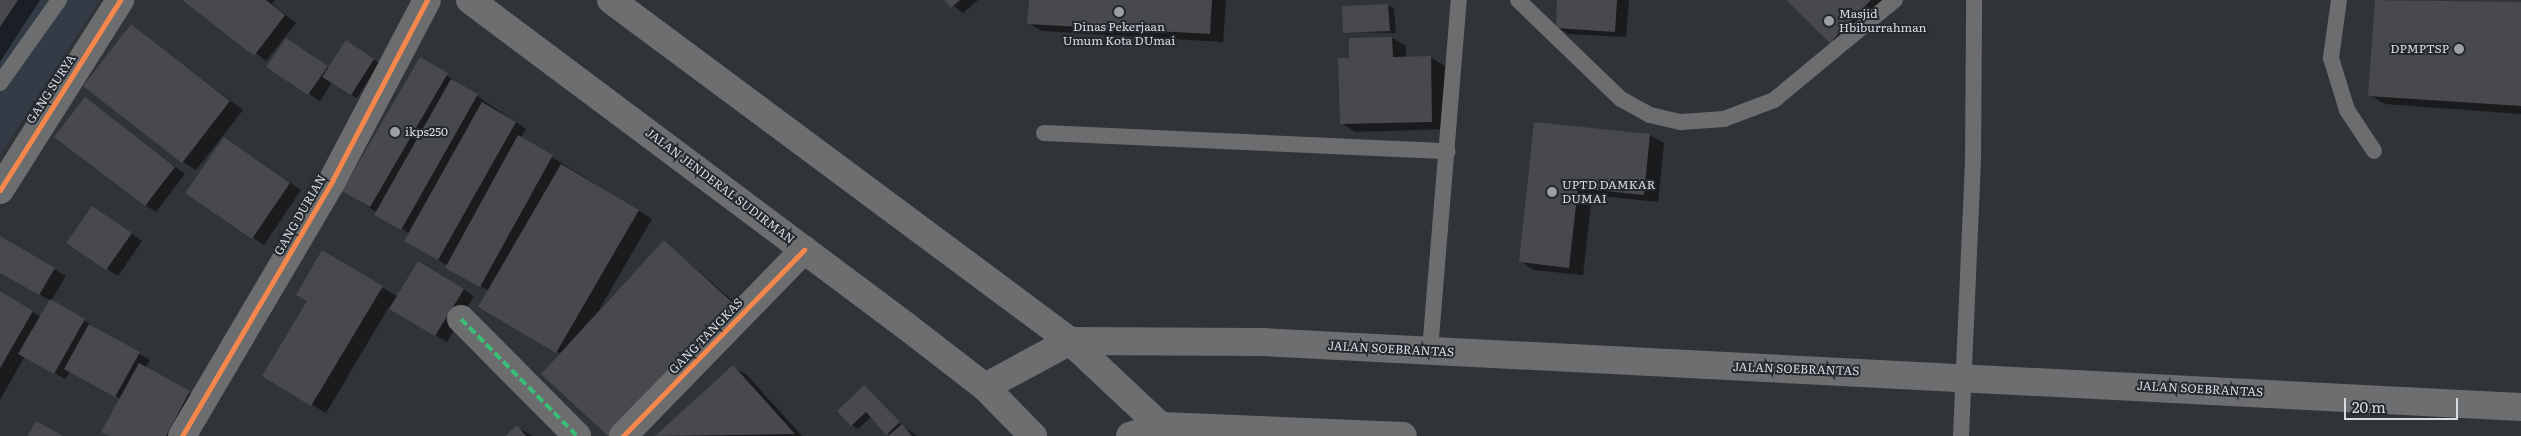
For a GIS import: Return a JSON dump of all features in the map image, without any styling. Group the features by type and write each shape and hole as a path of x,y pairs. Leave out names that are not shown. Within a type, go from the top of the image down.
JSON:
{"main road":[{"name":"JALAN JENDERAL SUDIRMAN","path":"470,0 985,387 1033,436"},
{"path":"612,0 1070,342 1166,431"},
{"path":"985,387 1070,342"},
{"name":"JALAN SOEBRANTAS","path":"1070,342 1262,342 1963,375 2521,407"},
{"path":"1130,436 1166,431 1403,436"}],"street":[{"name":"GANG SURYA","path":"0,190 120,0"},
{"name":"GANG DURIAN","path":"182,436 332,181 427,0"},
{"name":"GANG TANGKAS","path":"623,436 804,250"},
{"path":"461,319 576,436"}],"lane":[{"path":"0,83 59,0"},
{"path":"1430,350 1448,151 1459,0"},
{"path":"1518,0 1622,99 1650,115 1681,122 1724,119 1774,100 1895,0"},
{"path":"1961,436 1973,161 1974,0"},
{"path":"2333,1 2331,58 2347,110 2374,151"},
{"path":"1044,133 1448,151"}],"shaded area":[{"path":"0,0 99,0 0,155"}],"building":[{"path":"0,0 18,0 0,27"},
{"path":"182,0 266,0 285,15 254,56"},
{"path":"944,0 960,0 951,8"},
{"name":"Dinas Pekerjaan Umum Kota DUmai","path":"1029,0 1212,0 1210,34 1027,24"},
{"path":"1557,0 1617,0 1615,32 1556,28"},
{"name":"Masjid Hbiburrahman","path":"1786,0 1871,0 1830,43"},
{"path":"2375,0 2521,2 2521,106 2368,96"},
{"path":"1388,4 1390,31 1343,33 1342,6"},
{"path":"131,24 230,101 182,163 83,86"},
{"path":"1392,37 1393,57 1431,56 1432,122 1340,124 1338,58 1349,58 1349,38"},
{"path":"286,38 328,66 308,95 266,67"},
{"path":"346,40 374,59 351,95 322,77"},
{"name":"ikps250","path":"420,57 448,73 370,207 342,191"},
{"path":"451,79 478,94 401,230 374,215"},
{"path":"85,97 175,167 145,206 54,137"},
{"path":"482,102 516,122 438,260 404,241"},
{"name":"UPTD DAMKAR DUMAI","path":"1534,122 1650,134 1644,195 1578,188 1569,268 1519,262"},
{"path":"518,135 553,155 480,287 445,268"},
{"path":"224,137 290,183 252,239 185,193"},
{"path":"561,164 639,210 556,353 478,307"},
{"path":"92,206 132,233 106,270 66,243"},
{"path":"0,236 55,268 39,295 0,273"},
{"path":"664,240 734,304 613,436 608,436 541,374"},
{"path":"322,250 383,286 311,406 262,376 307,301 296,295"},
{"path":"418,261 464,289 435,336 389,309"},
{"path":"0,291 33,311 0,368"},
{"path":"50,299 85,319 54,374 18,354"},
{"path":"89,324 140,352 115,397 64,369"},
{"path":"139,363 190,391 166,436 109,436 101,432"},
{"path":"733,365 795,434 655,436"},
{"path":"864,385 900,422 886,435 866,412 851,426 837,411"},
{"path":"36,421 63,436 27,436"},
{"path":"902,424 912,436 888,436"},
{"path":"517,425 526,436 505,436"}],"marked path":[{"path":"461,319 577,436"}],"cycle path":[{"path":"0,190 120,0"},
{"path":"182,436 332,181 427,0"},
{"path":"623,436 804,250"}],"place":[{"name":"Dinas Pekerjaan Umum Kota DUmai","path":"1119,12"},
{"name":"Masjid Hbiburrahman","path":"1829,21"},
{"name":"DPMPTSP","path":"2459,49"},
{"name":"ikps250","path":"395,132"},
{"name":"UPTD DAMKAR DUMAI","path":"1552,192"}]}
